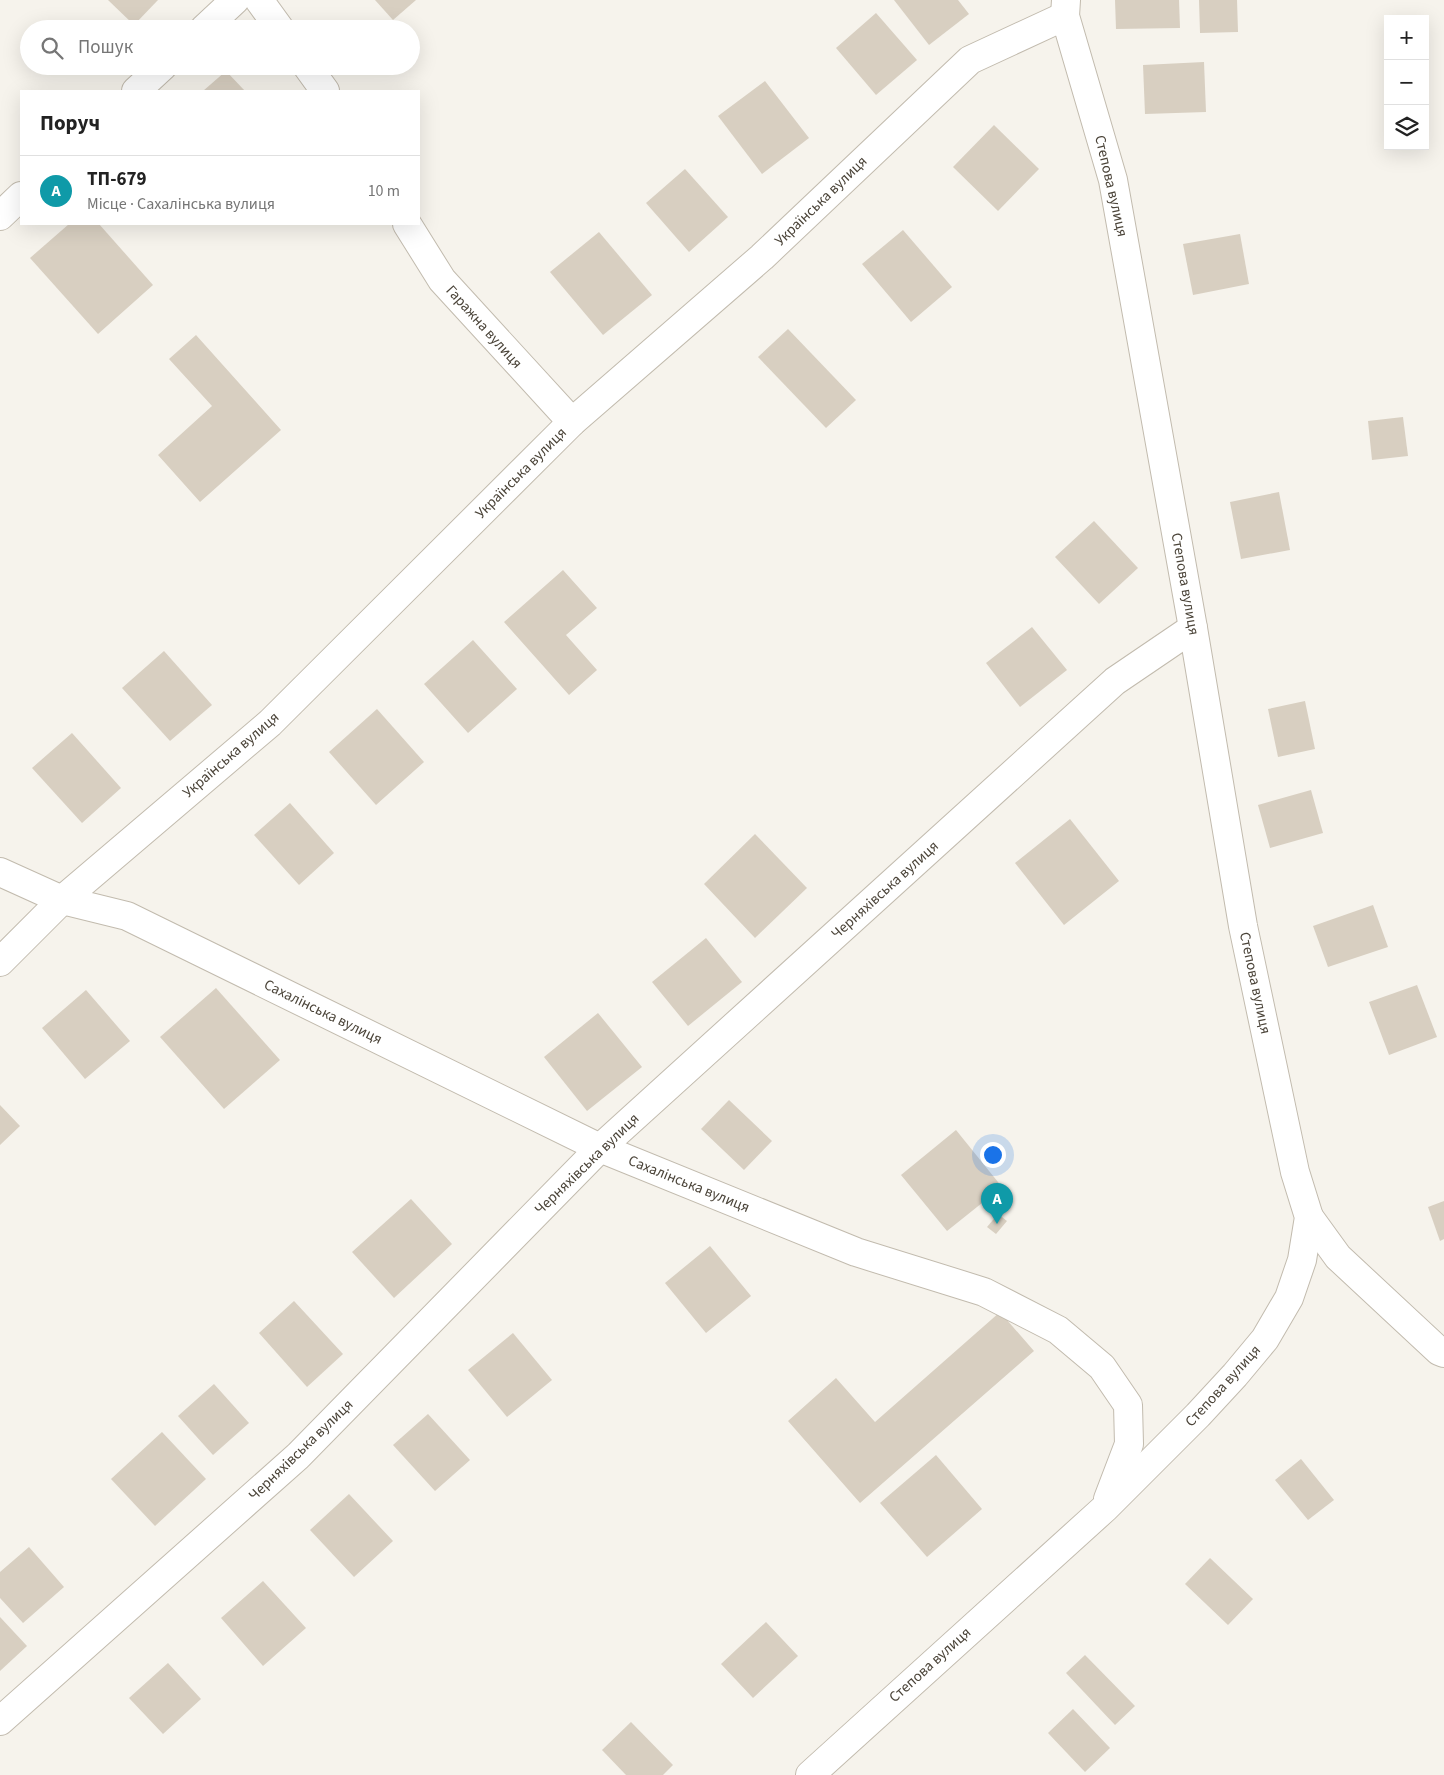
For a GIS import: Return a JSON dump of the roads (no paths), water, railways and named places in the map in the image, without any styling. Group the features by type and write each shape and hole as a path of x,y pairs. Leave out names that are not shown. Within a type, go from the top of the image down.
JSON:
{"street":[{"path":"214,20 235,0"},
{"path":"259,0 273,20"},
{"name":"Українська вулиця","path":"0,962 62,900 270,723 572,422 762,257 970,60 1065,8"},
{"name":"Степова вулиця","path":"810,1775 1104,1508 1198,1415 1266,1339 1288,1298 1302,1260 1309,1217 1295,1172 1244,926 1113,180 1065,8"},
{"path":"137,90 153,75"},
{"path":"313,75 324,90"},
{"path":"0,216 20,197"},
{"name":"Гаражна вулиця","path":"408,225 442,280 572,422"},
{"name":"Черняхівська вулиця","path":"0,1721 298,1456 600,1148 1115,681 1193,628"},
{"name":"Сахалінська вулиця","path":"0,872 62,900 127,916 600,1148 856,1252 984,1292 1058,1330 1102,1367 1128,1404 1129,1444 1104,1508"},
{"path":"1309,1217 1338,1257 1439,1351 1444,1353"}],"place":[{"name":"ТП-679","path":"997,1224"}]}
